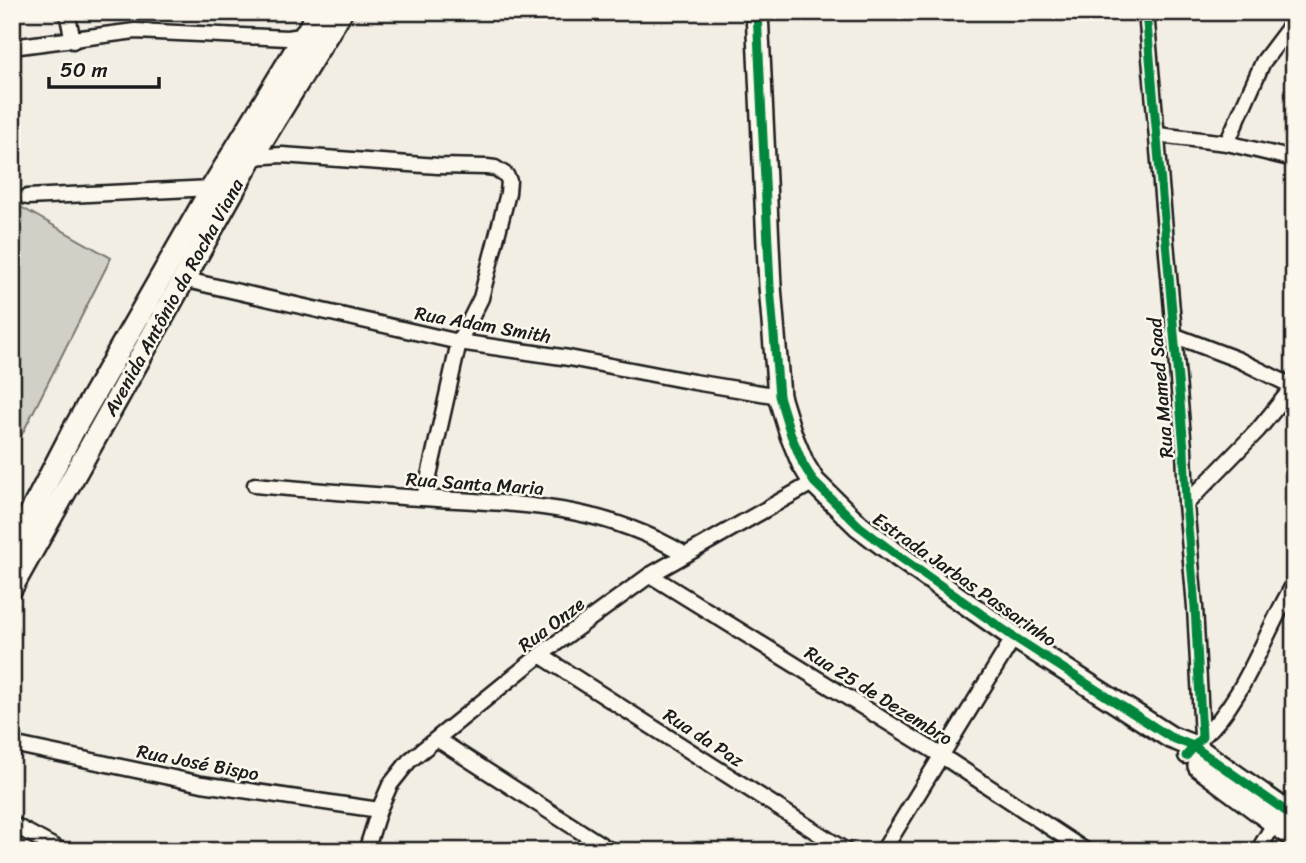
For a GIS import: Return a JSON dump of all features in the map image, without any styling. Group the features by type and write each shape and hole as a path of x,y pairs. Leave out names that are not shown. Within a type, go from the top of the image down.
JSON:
{"main road":[{"name":"Avenida Antônio da Rocha Viana","path":"12,549 73,431 212,188 319,12"},
{"name":"Avenida Antônio da Rocha Viana","path":"12,587 182,279 252,157 341,12"},
{"name":"Estrada Jarbas Passarinho","path":"757,12 770,286 779,396 791,435 814,482 859,526 943,590 1170,737 1194,746 1284,819 1294,836"}],"street":[{"path":"67,12 73,41"},
{"name":"Rua Mamed Saad","path":"1146,12 1195,607 1194,746"},
{"path":"1227,143 1263,62 1294,21"},
{"path":"12,47 135,31 287,38 302,36"},
{"path":"1158,135 1227,143 1294,159"},
{"path":"252,157 282,155 487,167 495,168 506,175 509,181 508,193 496,244 481,298 459,342 424,498"},
{"path":"27,197 212,188"},
{"name":"Rua Adam Smith","path":"182,279 459,342 569,358 694,383 779,396"},
{"path":"1173,334 1239,360 1294,387 1258,430 1186,504"},
{"name":"Rua Onze","path":"366,851 390,785 403,769 540,655 650,575 814,482"},
{"name":"Rua Santa Maria","path":"255,485 477,500 578,512 627,526 684,555"},
{"name":"Rua 25 de Dezembro","path":"650,575 942,756 1086,851"},
{"path":"1194,746 1215,727 1232,702 1290,602 1294,584"},
{"path":"883,851 1014,637"},
{"name":"Rua da Paz","path":"540,655 846,851"},
{"path":"437,740 611,851"},
{"name":"Rua José Bispo","path":"12,744 202,784 379,810"},
{"path":"1258,851 1284,819"},
{"path":"12,824 62,851"}],"shaded area":[{"path":"12,202 111,258 12,454"}],"cycle path":[{"path":"757,12 770,286 779,396 791,435 814,482 859,526 1014,637 1170,737 1193,746 1294,817"},
{"path":"1146,12 1184,448 1202,737 1186,756"}]}
